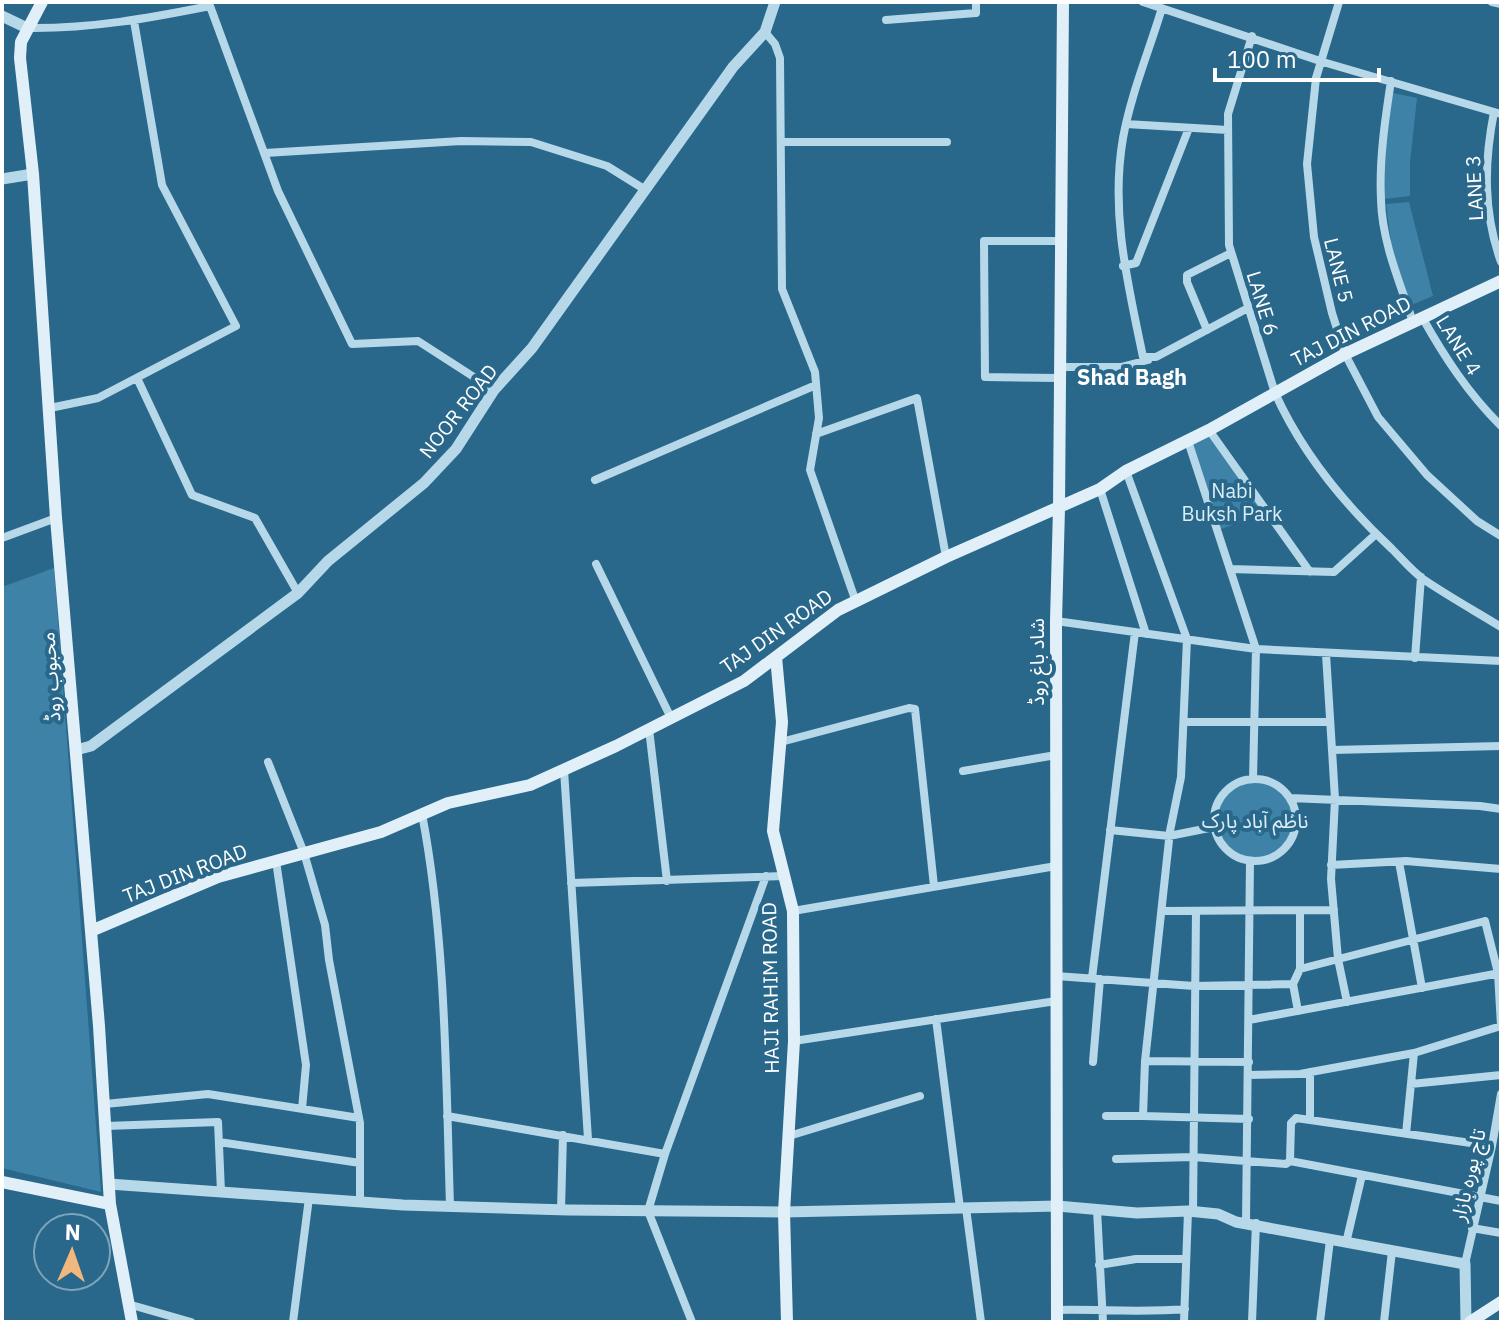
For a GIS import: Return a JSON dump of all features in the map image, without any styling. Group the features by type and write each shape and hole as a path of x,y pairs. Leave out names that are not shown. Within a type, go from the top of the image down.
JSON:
{"main road":[{"path":"27,28 42,2"},
{"name":"شاد باغ روڈ","path":"1057,1316 1056,621 1063,2"},
{"name":"محبوب روڈ","path":"27,28 21,42 20,58 33,174 56,518 105,1104 110,1204 132,1322"},
{"name":"TAJ DIN ROAD","path":"91,931 218,877 381,832 448,803 530,785 564,770 744,681 838,610 946,557 1100,489 1126,471 1209,430 1345,354 1501,281"},
{"name":"HAJI RAHIM ROAD","path":"776,657 782,722 773,831 793,911 794,1041 784,1212 787,1322"},
{"path":"2,1182 110,1204"},
{"path":"1468,1322 1501,1302"}],"street":[{"name":"NOOR ROAD","path":"76,750 91,746 298,593 328,561 424,483 456,449 494,390 532,348 733,67 765,32 775,2"},
{"path":"886,20 976,13 976,2"},
{"path":"1143,2 1323,62 1498,113"},
{"name":"LANE 5","path":"1339,2 1316,78 1307,164 1309,208 1322,277 1345,354 1378,417 1427,475 1477,521 1501,536"},
{"path":"1492,2 1501,4"},
{"path":"2,16 27,28 64,28 134,21 210,6 278,191 352,344 418,341 494,390"},
{"path":"1149,359 1143,357 1123,266 1119,219 1126,124 1162,8"},
{"path":"50,408 98,398 236,326 162,185 134,21"},
{"path":"765,32 775,44 780,58 782,289 815,372 819,418 810,470 856,602"},
{"name":"LANE 6","path":"1252,36 1228,114 1229,245 1275,393 1285,416 1314,461 1341,497 1376,534 1421,577 1501,627"},
{"name":"LANE 4","path":"1391,81 1383,134 1381,202 1389,252 1418,319 1477,402 1501,426"},
{"name":"LANE 3","path":"1498,113 1488,145 1486,179 1488,213 1501,262"},
{"path":"1126,124 1228,130"},
{"path":"1123,266 1136,263 1189,128"},
{"path":"265,153 461,141 531,142 607,166 644,189"},
{"path":"782,142 947,142"},
{"path":"2,179 33,174"},
{"path":"1061,241 984,241 985,377 1121,367 1149,359 1248,308"},
{"path":"1207,330 1187,275 1231,253"},
{"path":"137,378 192,495 255,518 298,593"},
{"path":"595,480 816,385"},
{"path":"816,434 917,398 946,557"},
{"path":"1209,430 1310,572"},
{"path":"1188,441 1256,649 1253,779"},
{"path":"1126,471 1187,639 1181,777 1169,836 1145,1061 1143,1116"},
{"path":"1100,489 1146,634"},
{"path":"2,538 56,518"},
{"path":"1230,569 1334,572 1376,534"},
{"path":"596,564 671,718"},
{"path":"1415,658 1421,577"},
{"path":"1056,621 1256,649 1501,661"},
{"path":"1093,1062 1096,978 1110,830 1135,632"},
{"path":"1326,654 1335,799 1331,865 1338,959 1347,1002"},
{"path":"781,742 909,708 915,709 934,886"},
{"path":"1184,722 1330,722"},
{"path":"649,729 667,881"},
{"path":"1332,750 1501,746"},
{"path":"963,771 1056,755"},
{"path":"268,762 304,853 325,925 359,1118 360,1202"},
{"path":"564,770 588,1139"},
{"path":"1253,779 1267,781 1280,787 1290,798 1296,823 1286,847 1276,855 1250,861 1227,850 1219,839 1214,827 1214,813 1228,789 1240,782 1253,779"},
{"path":"1290,798 1501,809"},
{"path":"422,814 433,869 450,1206"},
{"path":"1110,830 1169,836 1214,827"},
{"path":"276,861 306,1065 302,1109"},
{"path":"1250,861 1248,1162 1252,1322"},
{"path":"1331,865 1399,862 1501,869"},
{"path":"1399,862 1422,988"},
{"path":"793,911 1056,866"},
{"path":"692,1322 648,1211 665,1154 766,876"},
{"path":"571,883 784,876"},
{"path":"1162,911 1334,910"},
{"path":"1184,1322 1193,1157 1196,911"},
{"path":"1298,1011 1293,984 1300,969 1300,911"},
{"path":"1248,1075 1310,1072 1414,1053 1501,1026 1499,973 1485,921 1300,969"},
{"path":"1249,1020 1499,973"},
{"path":"1056,976 1194,986 1293,984"},
{"path":"794,1041 1056,1001"},
{"path":"936,1019 981,1322"},
{"path":"1406,1134 1414,1053"},
{"path":"1145,1061 1249,1062"},
{"path":"1310,1072 1310,1120"},
{"path":"1411,1084 1501,1075"},
{"path":"105,1104 208,1094 359,1118"},
{"name":"تاج پورہ بازار","path":"1465,1264 1501,1094"},
{"path":"789,1136 920,1096"},
{"path":"447,1116 665,1154"},
{"path":"1106,1116 1249,1119"},
{"path":"1290,1161 1292,1120 1492,1146"},
{"path":"106,1126 218,1122 221,1192"},
{"path":"561,1210 563,1135"},
{"path":"219,1142 360,1163"},
{"path":"1116,1159 1193,1157 1286,1164 1290,1161 1501,1201"},
{"path":"1346,1243 1362,1175"},
{"path":"109,1184 360,1202 561,1210 784,1212 1057,1206 1137,1213 1190,1211 1465,1264 1468,1322"},
{"path":"293,1322 309,1198"},
{"path":"1097,1210 1103,1322"},
{"path":"1472,1228 1501,1233"},
{"path":"1320,1322 1330,1240"},
{"path":"1384,1322 1392,1251"},
{"path":"1099,1265 1136,1259 1186,1259"},
{"path":"128,1304 191,1322"},
{"path":"1057,1316 1100,1309 1154,1312 1185,1309"}],"green space":[{"path":"1393,93 1417,98 1410,162 1410,196 1384,199 1386,140"},
{"path":"1409,202 1433,296 1411,305 1392,250 1386,204"},
{"name":"Nabi Buksh Park","path":"1209,430 1268,513 1218,530 1188,441"},
{"path":"54,568 101,1192 2,1168 2,587"},
{"name":"ناظم آباد پارک","path":"1255,779 1271,782 1284,791 1293,804 1296,820 1293,836 1284,849 1271,858 1255,861 1239,858 1226,849 1217,836 1214,820 1217,804 1226,791 1239,782"}],"district":[{"name":"Shad Bagh","path":"1132,376"}]}
